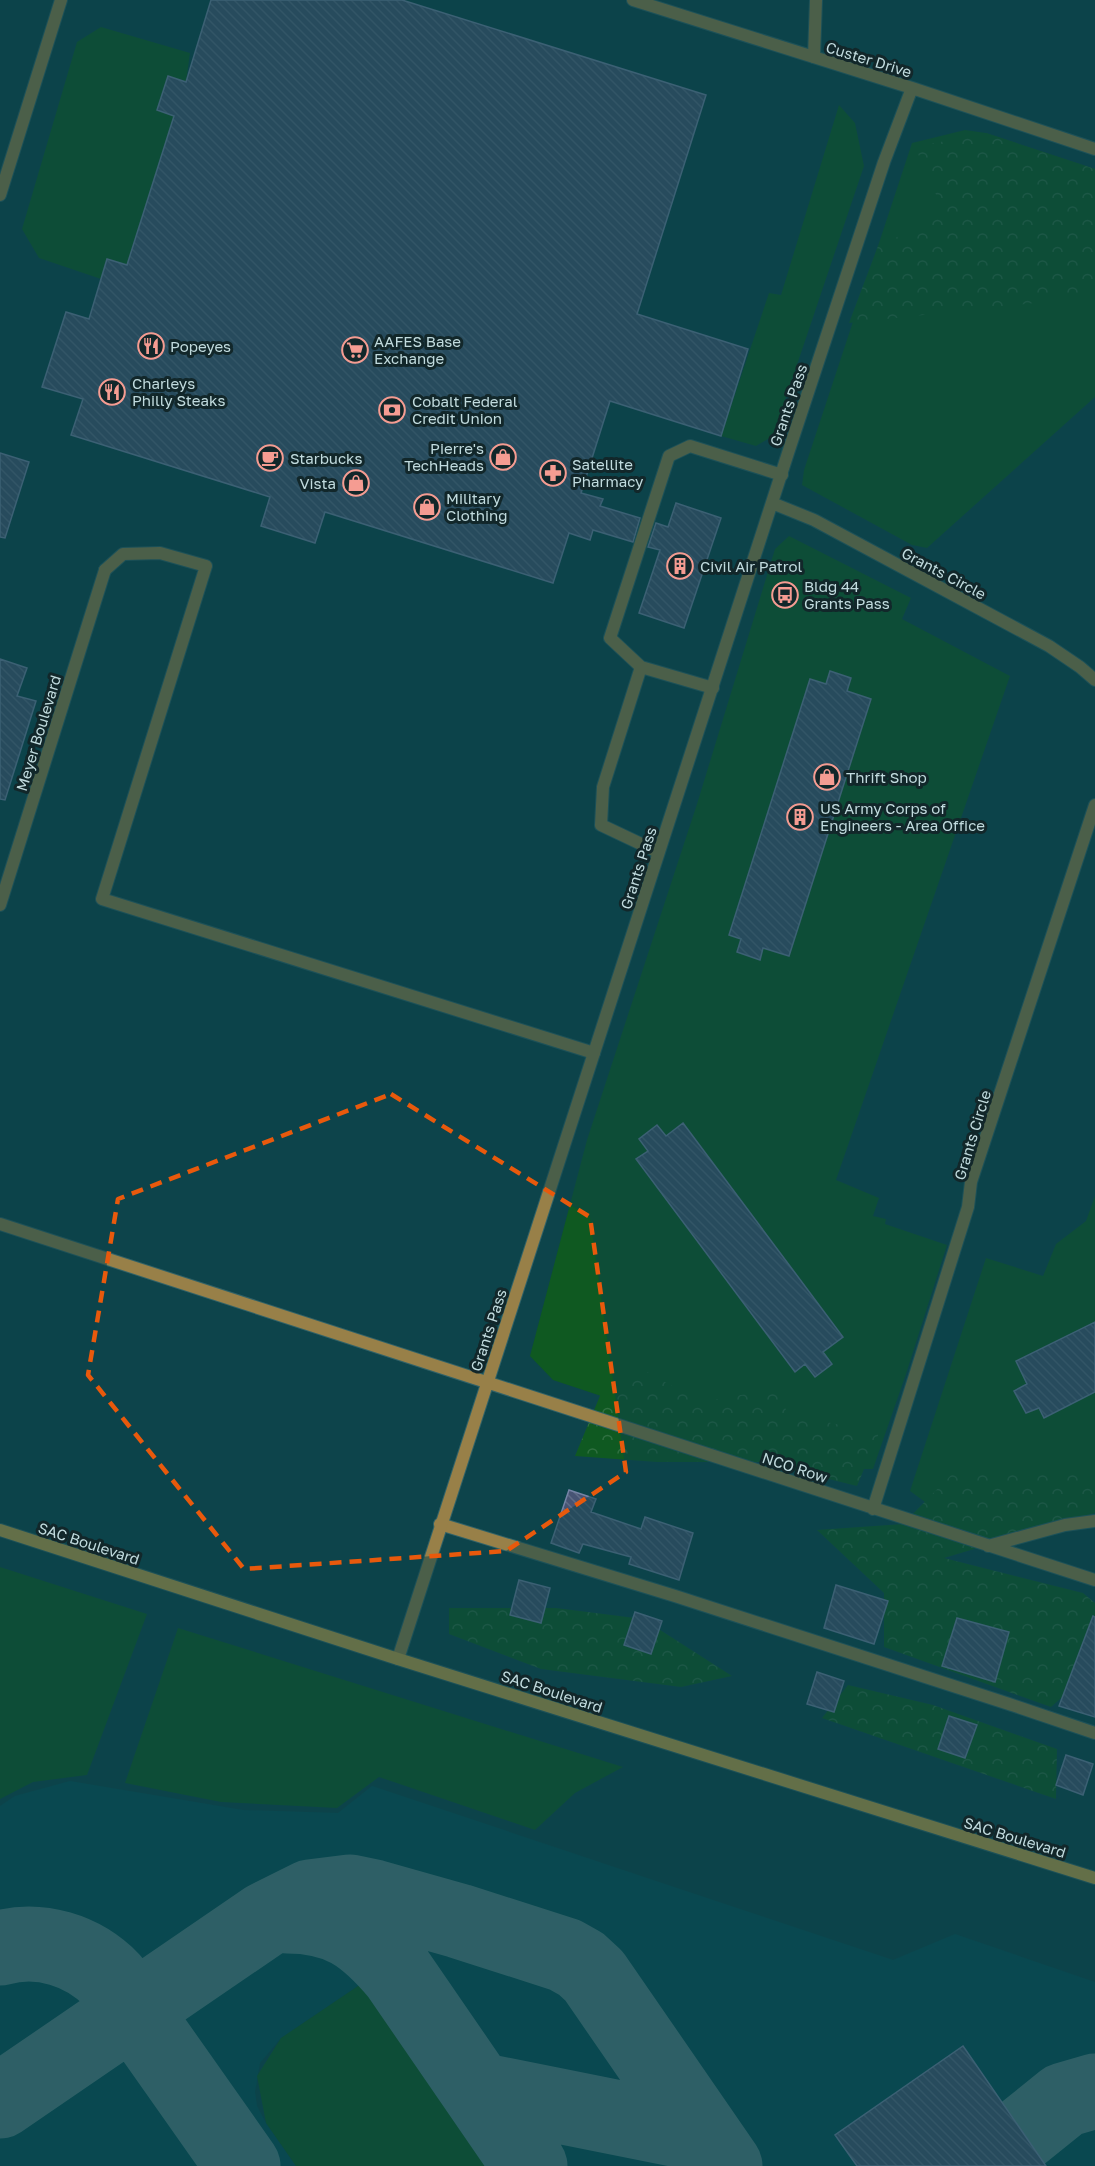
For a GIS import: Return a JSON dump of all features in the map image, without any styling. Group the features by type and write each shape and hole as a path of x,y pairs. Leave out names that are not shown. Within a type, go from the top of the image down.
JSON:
{"street":[{"path":"0,195 61,0"},
{"name":"Custer Drive","path":"633,0 912,88 1095,149"},
{"path":"814,57 816,0"},
{"name":"Grants Pass","path":"398,1659 772,503 884,162 912,88"},
{"path":"713,688 640,667 609,638 669,456 690,446 782,475"},
{"name":"Grants Circle","path":"772,503 813,520 1049,646 1095,680"},
{"name":"Meyer Boulevard","path":"0,905 105,570 123,554 159,552 206,566 102,899 594,1053"},
{"path":"640,667 603,787 601,825 658,852"},
{"name":"Grants Circle","path":"873,1509 968,1207 971,1182 1095,805"},
{"name":"NCO Row","path":"0,1224 1095,1580"},
{"path":"986,1546 1065,1525 1095,1521"},
{"path":"440,1524 686,1599 1095,1733"},
{"name":"SAC Boulevard","path":"0,1530 398,1659 1095,1878"}],"highlighted area":[{"path":"391,1094 590,1217 626,1472 506,1551 244,1569 88,1375 118,1199"}],"shaded area":[{"path":"70,1781 243,1810 338,1813 372,1786 893,1960 955,1934 1095,1982 1095,2166 488,2166 361,1984 281,2038 260,2063 255,2092 257,2106 296,2166 0,2166 0,1806 15,1796"}],"green space":[{"path":"101,27 190,53 186,82 157,110 174,116 127,265 101,279 39,258 22,229 77,42"},
{"path":"839,105 855,123 864,166 773,436 756,446 721,436 769,293 781,295"},
{"path":"965,130 986,133 1095,169 1095,397 927,548 912,545 802,485 804,470 912,143"},
{"path":"986,133 1095,169 1095,289 1054,301 849,323 878,246 945,215 915,147"},
{"path":"789,536 911,598 902,619 1010,676 836,1180 879,1198 873,1216 886,1219 885,1224 947,1245 873,1469 850,1469 785,1457 553,1380 530,1356 587,1140 697,804 775,549"},
{"path":"1095,1196 1095,1322 1016,1361 1027,1384 1014,1391 1026,1413 1039,1408 1044,1418 1095,1392 1095,1501 981,1514 925,1502 910,1491 986,1258 1043,1276 1056,1244 1086,1221"},
{"path":"642,1369 700,1402 776,1389 788,1414 879,1433 857,1486 759,1462 657,1462 575,1456 602,1391"},
{"path":"1095,1469 1095,1513 944,1558 1083,1593 1095,1603 1095,1668 1051,1707 884,1647 884,1593 817,1530 903,1524 955,1471"},
{"path":"0,1567 147,1614 87,1775 33,1782 0,1799"},
{"path":"449,1608 556,1608 643,1619 732,1676 681,1687 541,1669 449,1634"},
{"path":"178,1628 623,1767 575,1793 535,1830 379,1777 337,1808 221,1802 125,1783"},
{"path":"848,1685 933,1705 1057,1749 1056,1799 822,1718"},
{"path":"361,1984 488,2166 296,2166 266,2123 257,2076 281,2038"}],"building":[{"path":"211,0 402,0 706,95 637,314 748,349 721,436 610,401 581,493 603,499 600,506 640,518 633,542 593,530 590,540 569,533 553,583 325,512 315,543 261,526 270,497 71,435 83,399 42,387 66,312 89,319 107,259 127,265 174,116 157,110 168,76 186,82"},
{"path":"0,453 29,462 5,538 0,537"},
{"name":"Civil Air Patrol","path":"676,503 721,518 684,628 639,613 660,550 648,547 656,523 668,527"},
{"path":"0,659 27,668 17,696 36,701 5,800 0,799"},
{"name":"US Army Corps of Engineers - Area Office","path":"830,671 851,678 847,691 871,699 789,956 763,948 760,960 737,952 741,939 729,935 810,679 826,684"},
{"path":"683,1123 843,1337 823,1352 832,1364 815,1377 805,1364 795,1372 636,1159 648,1151 639,1139 657,1125 666,1136"},
{"path":"1095,1322 1095,1392 1044,1418 1039,1408 1026,1413 1014,1391 1027,1384 1016,1361"},
{"path":"569,1490 596,1499 591,1512 641,1529 645,1517 693,1533 679,1580 629,1564 631,1557 583,1544 579,1553 551,1543"},
{"path":"519,1580 550,1588 541,1623 510,1615"},
{"path":"836,1585 888,1601 874,1644 824,1628"},
{"path":"635,1612 662,1621 651,1654 624,1645"},
{"path":"1093,1616 1095,1617 1095,1717 1059,1706"},
{"path":"957,1618 1009,1632 995,1682 942,1666"},
{"path":"817,1672 844,1681 834,1712 807,1704"},
{"path":"949,1716 977,1725 965,1758 938,1749"},
{"path":"1066,1755 1093,1764 1083,1795 1056,1785"},
{"path":"963,2046 1046,2166 857,2166 835,2135"}],"taxiway":[{"path":"0,2101 266,1919 310,1897 350,1892 459,1921 565,1955 581,1964 594,1976 725,2166"},
{"path":"287,1916 322,1920 350,1930 386,1960 398,1974 530,2166"},
{"path":"0,1948 15,1945 45,1945 74,1954 101,1970 112,1980 243,2166"},
{"path":"476,2087 489,2092 694,2133 707,2140"},
{"path":"1023,2133 1064,2100 1095,2091"}],"place":[{"name":"Popeyes","path":"151,346"},
{"name":"AAFES Base Exchange","path":"355,350"},
{"name":"Charleys Philly Steaks","path":"112,392"},
{"name":"Cobalt Federal Credit Union","path":"392,410"},
{"name":"Pierre's TechHeads","path":"503,457"},
{"name":"Starbucks","path":"270,458"},
{"name":"Satellite Pharmacy","path":"553,473"},
{"name":"Vista","path":"356,483"},
{"name":"Military Clothing","path":"427,507"},
{"name":"Civil Air Patrol","path":"680,566"},
{"name":"Bldg 44 Grants Pass","path":"785,595"},
{"name":"Thrift Shop","path":"827,777"},
{"name":"US Army Corps of Engineers - Area Office","path":"800,817"}]}
